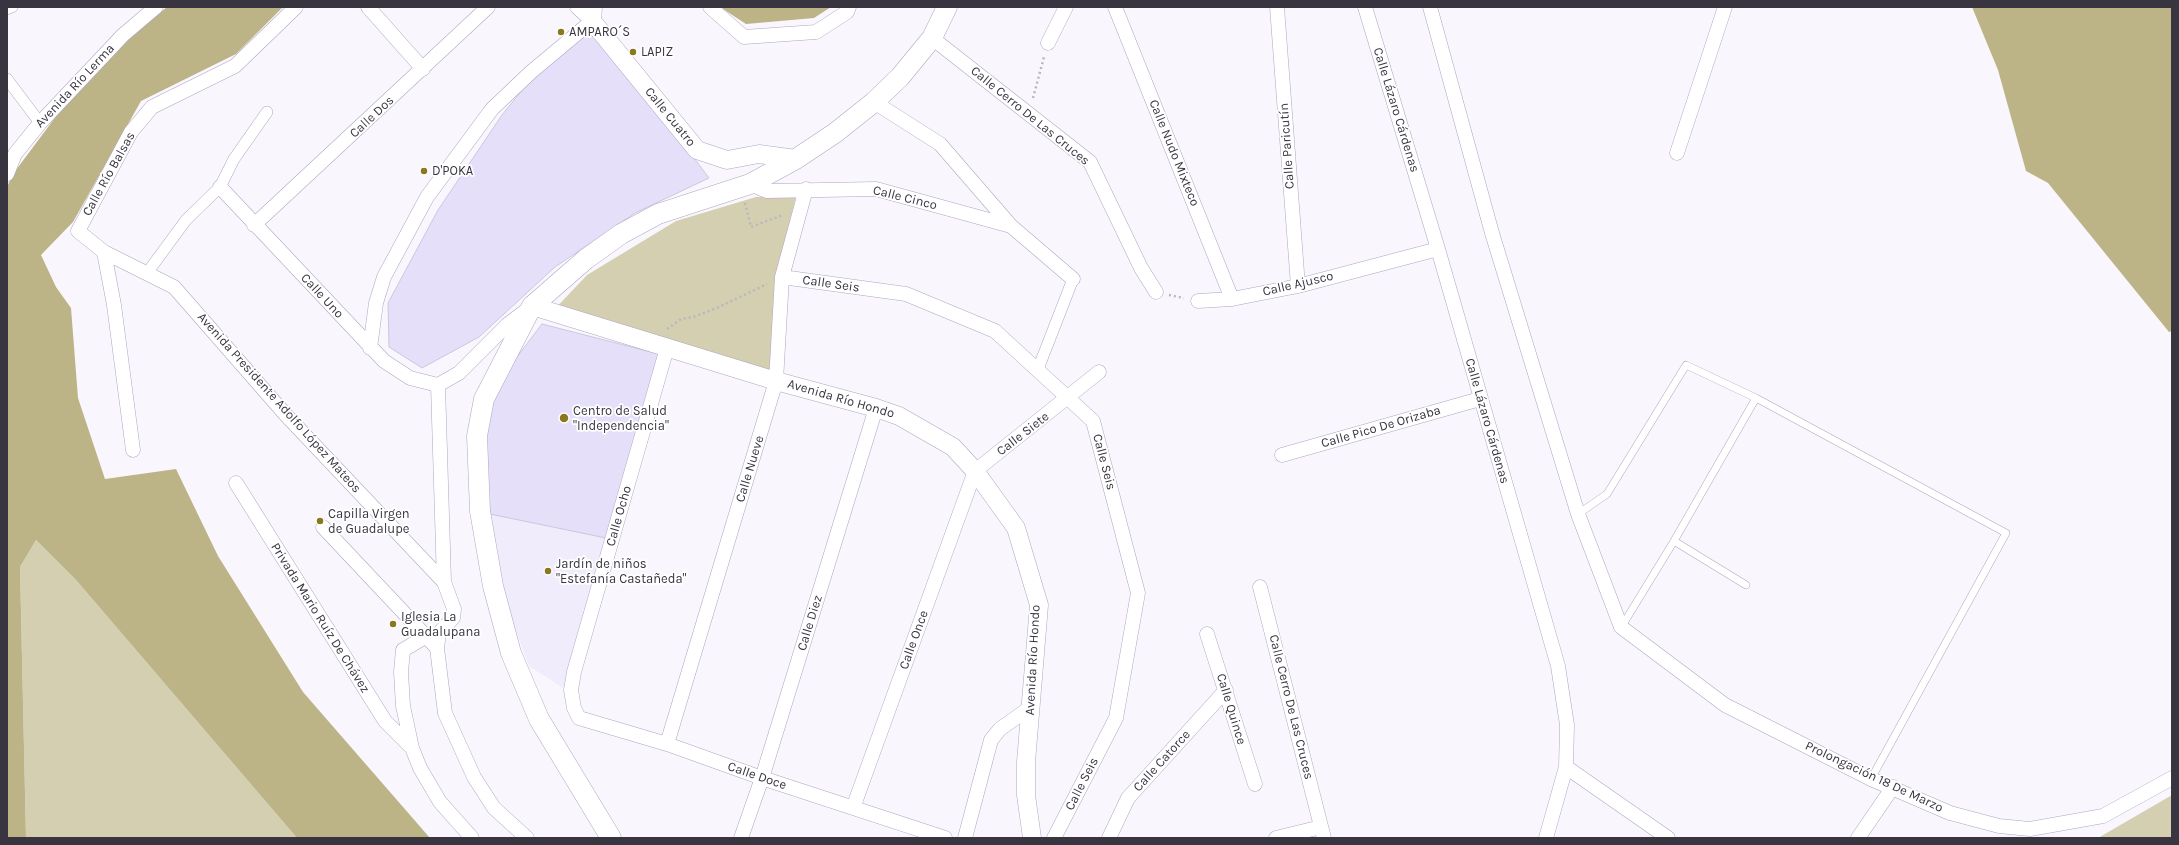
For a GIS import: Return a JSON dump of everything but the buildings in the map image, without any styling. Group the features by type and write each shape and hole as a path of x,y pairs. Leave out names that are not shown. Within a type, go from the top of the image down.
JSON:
{"main road":[{"path":"611,838 539,719 511,653 493,586 480,511 478,436 484,399 532,306 586,259 621,234 658,214 747,191 835,133 874,102 900,78 932,38 947,7"}],"street":[{"path":"7,10 12,7"},
{"name":"Avenida Río Lerma","path":"7,174 15,154 40,123 123,35 156,7"},
{"name":"Calle Río Balsas","path":"78,231 131,132 152,107 235,66 296,7"},
{"path":"368,7 423,69"},
{"name":"Calle Dos","path":"254,225 488,7"},
{"name":"Calle Cuatro","path":"577,7 593,14 697,150 727,160 759,154 796,159"},
{"path":"710,7 744,37 816,32 846,12 849,7"},
{"path":"1048,43 1066,7"},
{"name":"Calle Nudo Mixteco","path":"1115,7 1232,299"},
{"name":"Calle Paricutín","path":"1277,7 1298,286"},
{"name":"Calle Lázaro Cárdenas","path":"1365,7 1438,249 1480,400 1558,666 1567,725 1566,767 1546,838"},
{"path":"1430,7 1492,232 1578,514 1621,626"},
{"path":"1677,153 1725,7"},
{"path":"370,348 376,303 384,277 427,197 492,109 593,14"},
{"name":"Calle Cerro De Las Cruces","path":"932,38 1090,162 1141,268 1156,292"},
{"path":"8,82 40,123"},
{"path":"874,102 940,144 1011,226 1073,279 1038,369"},
{"path":"146,273 186,220 220,187 234,159 266,112"},
{"name":"Calle Uno","path":"220,187 254,225 384,361 410,378 438,385"},
{"name":"Calle Nueve","path":"667,744 776,381 782,277 799,209 806,189"},
{"name":"Calle Cinco","path":"747,191 876,189 1011,226"},
{"name":"Avenida Presidente Adolfo López Mateos","path":"78,231 104,252 174,287 286,414 444,582 454,609 453,618 439,633 437,648"},
{"name":"Calle Ajusco","path":"1198,301 1232,299 1298,286 1438,249"},
{"path":"104,252 114,304 133,450"},
{"name":"Calle Seis","path":"782,277 906,294 995,331 1070,398 1093,421 1138,593 1116,718 1054,838"},
{"path":"444,582 438,385 459,374 507,325 532,306"},
{"name":"Avenida Río Hondo","path":"532,306 776,381 876,408 899,416 953,447 975,471 1016,528 1038,606 1026,762 1026,795 1032,838"},
{"name":"Calle Ocho","path":"574,708 571,690 574,672 667,348"},
{"name":"Calle Siete","path":"975,471 1070,398 1099,372"},
{"name":"Calle Pico De Orizaba","path":"1282,455 1480,400"},
{"name":"Calle Diez","path":"741,838 762,778 876,408"},
{"name":"Calle Once","path":"853,808 975,471"},
{"name":"Privada Mario Ruíz De Chávez","path":"236,483 385,721 412,748"},
{"path":"323,527 437,648 445,713 474,777 494,808 527,838"},
{"name":"Calle Cerro De Las Cruces","path":"1260,588 1322,832"},
{"name":"Prolongación 18 De Marzo","path":"1621,626 1725,705 1871,779 1893,787 1950,813 1999,826 2030,830 2103,816 2172,778"},
{"name":"Calle Quince","path":"1207,634 1255,784"},
{"name":"Privada Mario Ruíz De Chávez","path":"425,637 403,650 401,672 403,706 412,748 420,768 440,802 472,838"},
{"name":"Calle Catorce","path":"1109,838 1128,798 1226,690"},
{"path":"965,838 991,740 1000,729 1031,707"},
{"name":"Calle Doce","path":"574,708 579,718 667,744 762,778 945,838"},
{"path":"1566,767 1668,838"},
{"path":"1858,838 1893,787"},
{"path":"1276,838 1322,832"}],"lane":[{"path":"1578,514 1608,494 1686,365 1756,398 2006,533 1871,779"},
{"path":"1621,626 1674,541 1756,398"},
{"path":"1674,541 1746,585"}],"path":[{"path":"1029,114 1048,43"},
{"path":"747,191 751,227 799,209"},
{"path":"649,342 681,319 693,317 717,308 782,277"},
{"path":"1156,292 1198,301"}],"shaded area":[{"path":"167,7 283,7 236,54 141,101 73,222 41,255 56,287 71,308 78,398 105,479 176,469 218,556 303,692 430,838 297,838 76,580 36,540 20,567 26,838 7,838 7,187 13,174 72,95 129,38"},
{"path":"720,7 831,7 814,18 746,24"},
{"path":"1972,7 2172,7 2172,331 2169,332 2048,183 2026,171 1998,70"},
{"path":"796,196 776,280 770,373 551,313 587,275 676,221 756,197"},
{"name":"Jardín de niños \"Estefanía Castañeda\"","path":"490,514 606,538 563,688 529,666 506,603"},
{"path":"36,540 76,580 297,838 26,838 20,567"},
{"path":"2172,795 2172,838 2098,838"}],"place":[{"name":"AMPARO´S","path":"561,32"},
{"name":"LAPIZ","path":"633,52"},
{"name":"D'POKA","path":"424,171"},
{"name":"Centro de Salud \"Independencia\"","path":"564,418"},
{"name":"Capilla Virgen de Guadalupe","path":"320,521"},
{"name":"Jardín de niños \"Estefanía Castañeda\"","path":"548,571"},
{"name":"Iglesia La Guadalupana","path":"393,624"}]}
